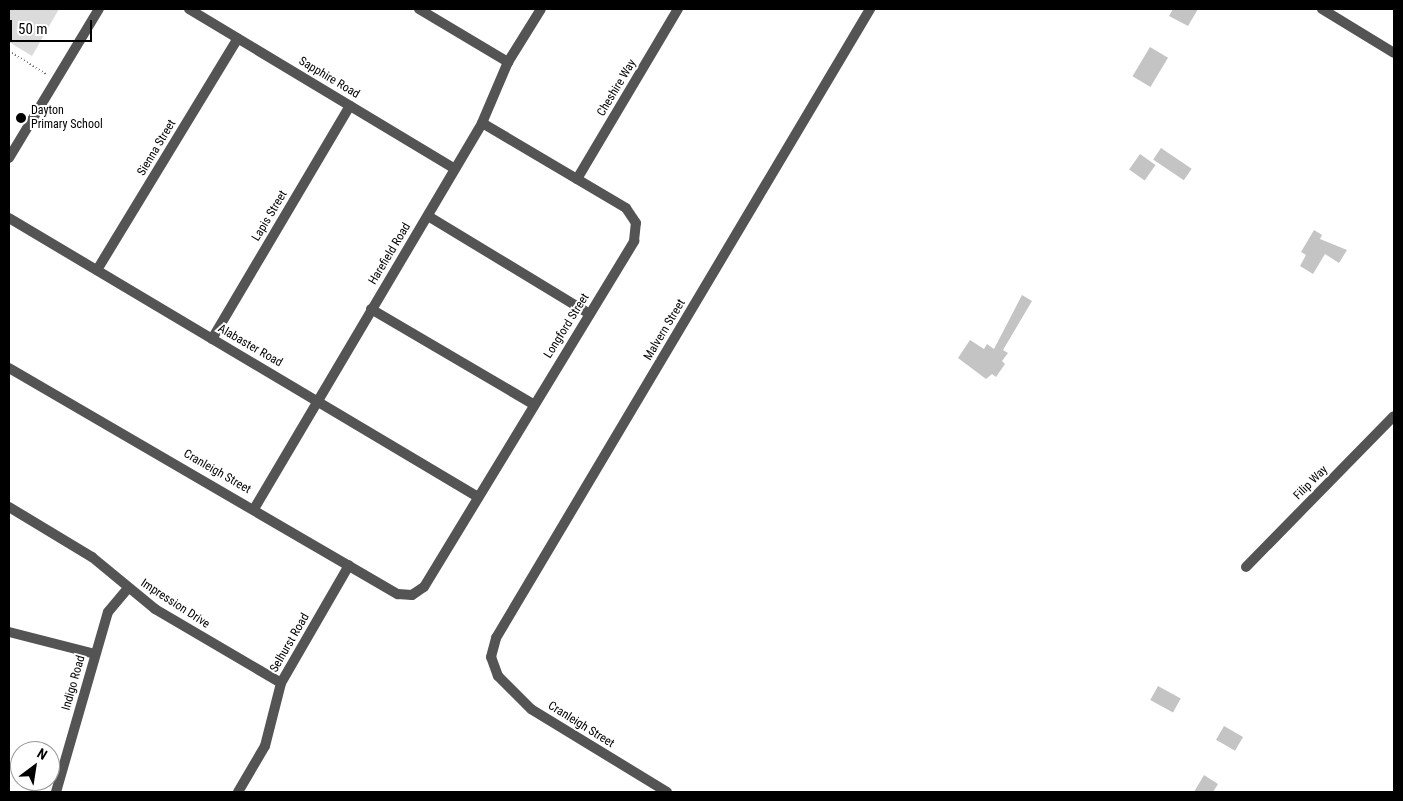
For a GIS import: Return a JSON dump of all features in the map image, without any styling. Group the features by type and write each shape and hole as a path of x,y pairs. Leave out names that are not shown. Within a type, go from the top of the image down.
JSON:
{"street":[{"path":"9,158 99,9"},
{"name":"Sapphire Road","path":"189,9 455,169"},
{"path":"419,9 508,62"},
{"name":"Harefield Road","path":"254,508 482,123 508,62 541,9"},
{"name":"Cheshire Way","path":"577,179 678,9"},
{"name":"Malvern Street","path":"494,666 491,657 496,638 870,9"},
{"path":"1322,9 1394,53"},
{"name":"Sienna Street","path":"98,270 238,38"},
{"name":"Lapis Street","path":"212,339 350,106"},
{"name":"Longford Street","path":"412,595 424,587 533,404 634,241 636,223 626,208 482,123"},
{"path":"428,216 590,314"},
{"name":"Alabaster Road","path":"9,218 478,497"},
{"path":"371,309 533,404"},
{"name":"Cranleigh Street","path":"9,368 254,508 398,594 412,595"},
{"name":"Filip Way","path":"1246,567 1394,416"},
{"name":"Impression Drive","path":"9,507 92,557 156,609 281,683"},
{"name":"Selhurst Road","path":"238,792 264,746 281,683 349,565"},
{"name":"Indigo Road","path":"56,792 108,612 128,588"},
{"path":"9,632 95,654"},
{"name":"Cranleigh Street","path":"494,666 531,709 667,792"}],"path":[{"path":"9,52 46,74"}],"shaded area":[{"path":"9,9 59,9 32,56 9,42"}],"building":[{"path":"1173,9 1198,9 1188,26 1169,16"},
{"path":"1150,47 1168,58 1150,87 1132,76"},
{"path":"1161,148 1192,169 1184,180 1153,160"},
{"path":"1140,154 1156,165 1145,180 1129,170"},
{"path":"1314,230 1322,235 1320,239 1347,250 1339,263 1325,254 1313,274 1300,266 1306,255 1301,252"},
{"path":"1022,295 1032,301 1003,350 1008,353 1002,361 1005,364 996,377 992,374 986,379 958,358 970,340 984,349 987,344 994,349"},
{"path":"1158,686 1181,699 1173,713 1150,700"},
{"path":"1224,726 1243,737 1235,751 1216,740"},
{"path":"1204,775 1218,784 1213,792 1194,792"}],"place":[{"name":"Dayton Primary School","path":"21,118"}]}
